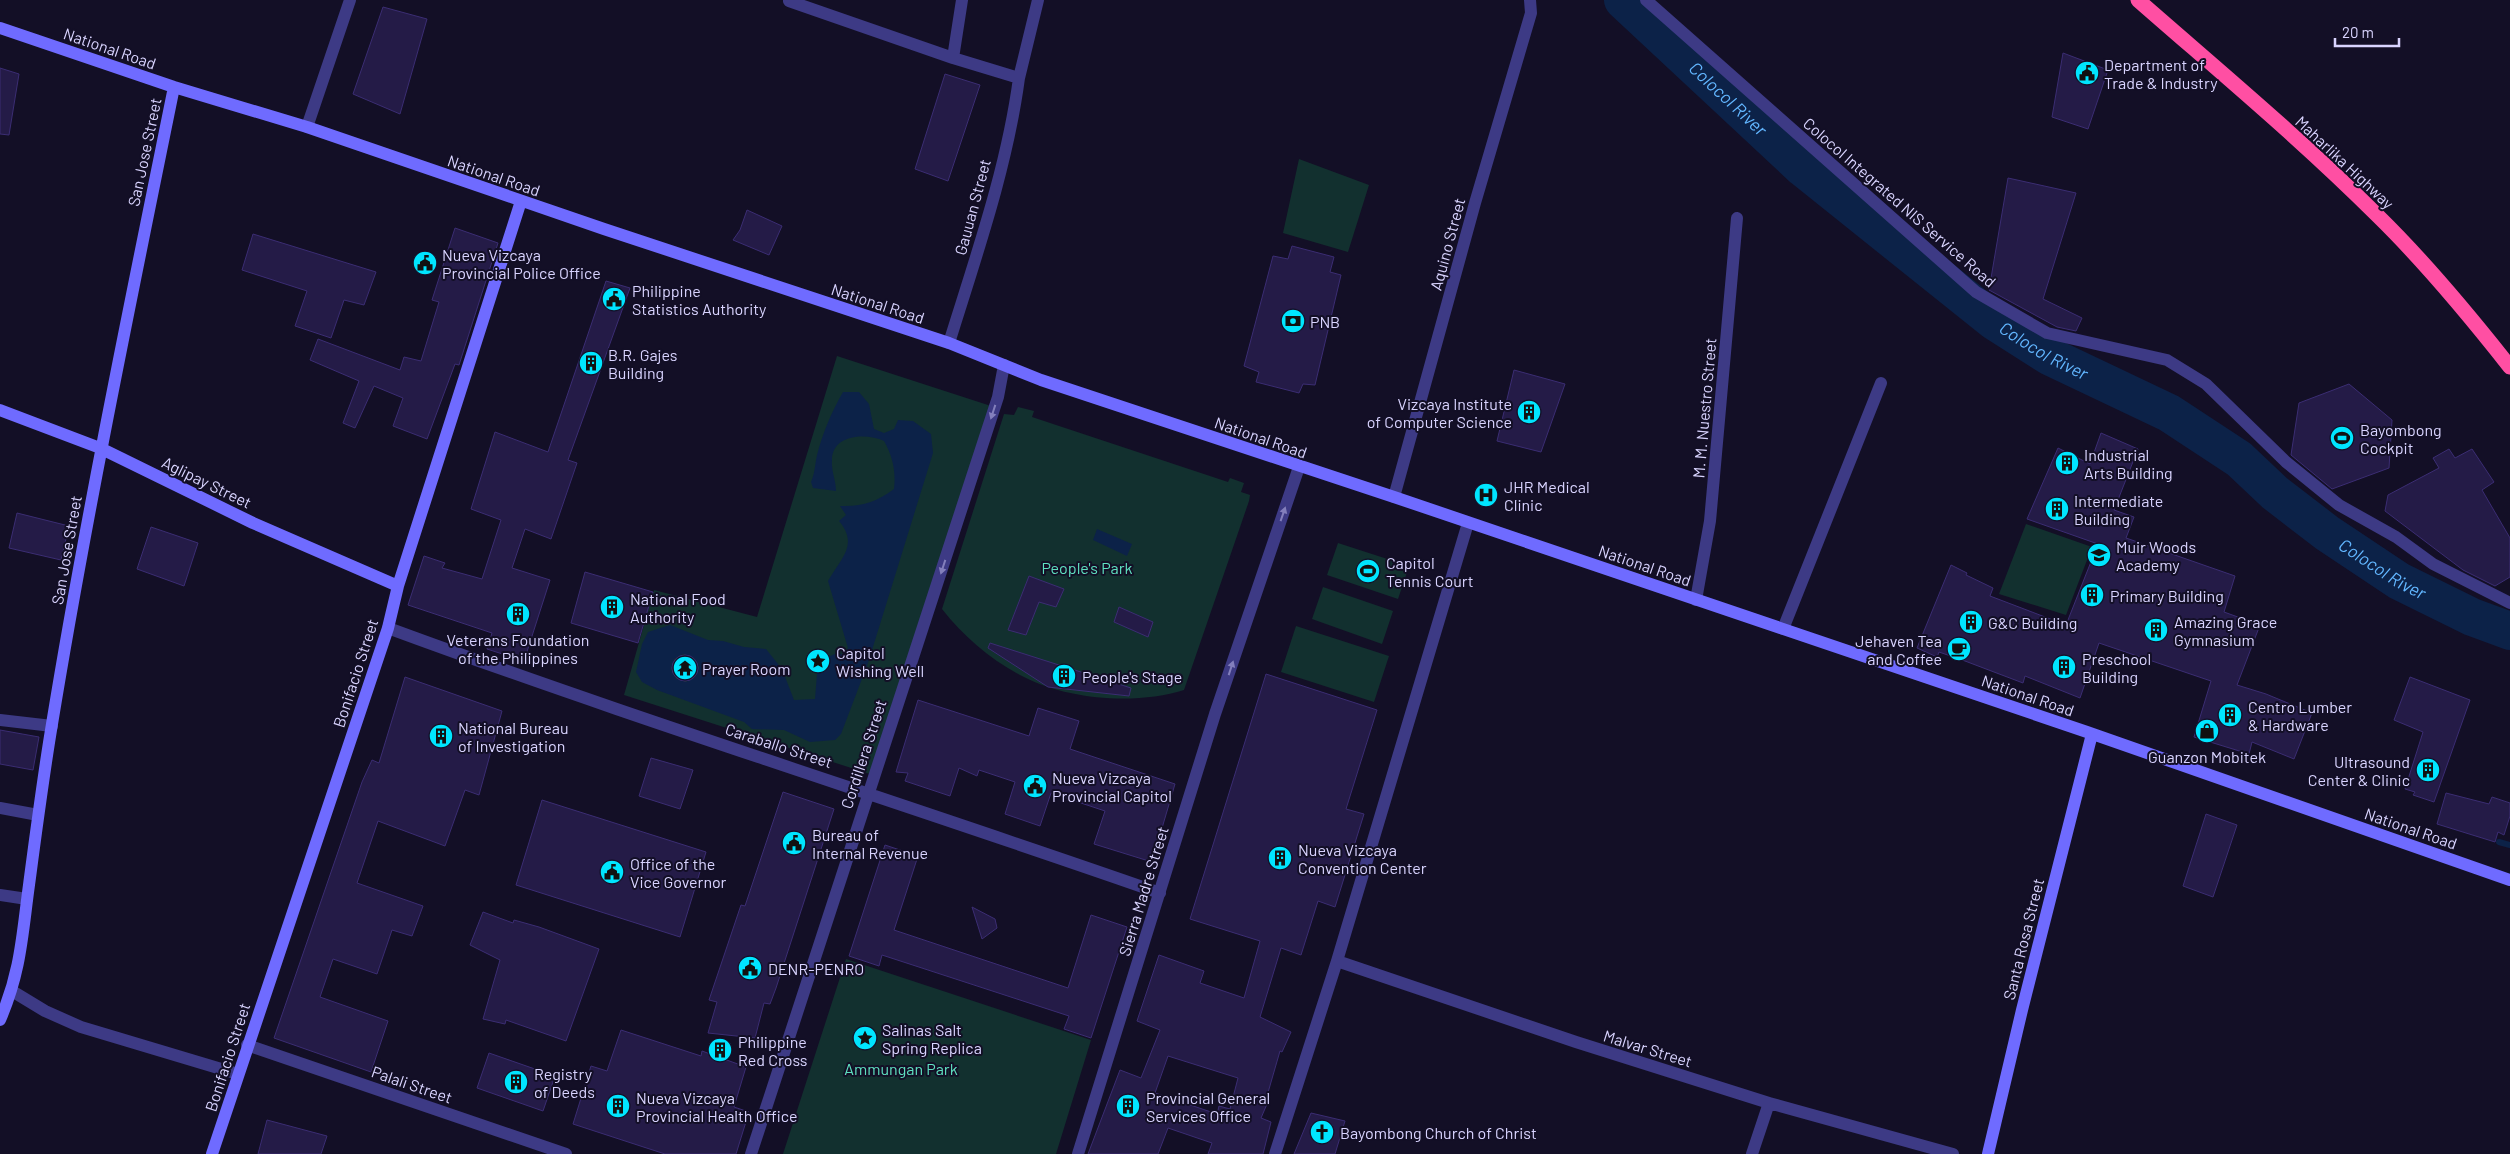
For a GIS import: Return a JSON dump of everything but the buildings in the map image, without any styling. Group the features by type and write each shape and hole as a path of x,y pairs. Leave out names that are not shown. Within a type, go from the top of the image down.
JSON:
{"highway":[{"name":"Maharlika Highway","path":"2138,0 2335,173 2380,217 2442,285 2510,367"}],"street":[{"path":"307,127 350,0"},
{"path":"953,58 962,0"},
{"name":"Gauuan Street","path":"949,343 977,253 1006,146 1019,78 1038,0"},
{"name":"Aquino Street","path":"1394,497 1478,194 1531,13 1530,0"},
{"name":"Colocol Integrated NIS Service Road","path":"1646,0 1976,292 2047,333 2167,360 2206,384 2286,462 2339,505 2396,537 2433,564 2510,603"},
{"path":"789,1 953,58 1019,78"},
{"name":"National Road","path":"0,28 174,87 307,127 521,201 949,343 1041,380 1394,497 2092,734 2510,880"},
{"name":"San Jose Street","path":"0,1020 12,991 22,948 38,815 100,448 174,87"},
{"name":"Bonifacio Street","path":"212,1154 388,628 398,586 521,201"},
{"name":"M. M. Nuestro Street","path":"1696,600 1710,521 1736,218"},
{"name":"Cordillera Street","path":"751,1154 998,397 1004,365"},
{"path":"1783,629 1881,383"},
{"name":"Aglipay Street","path":"0,410 100,448 254,523 398,586"},
{"name":"Sierra Madre Street","path":"1078,1154 1215,714 1299,467"},
{"path":"1275,1154 1337,961 1468,523"},
{"name":"Caraballo Street","path":"388,628 623,713 868,792 1160,893"},
{"path":"0,720 52,726"},
{"name":"Santa Rosa Street","path":"1988,1154 2022,1010 2092,734"},
{"path":"0,808 38,815"},
{"path":"0,894 27,899"},
{"name":"Malvar Street","path":"1337,961 1576,1042 1769,1103 1953,1154"},
{"path":"12,991 45,1011 81,1027 238,1074"},
{"name":"Palali Street","path":"247,1045 566,1154"},
{"path":"1752,1154 1769,1103"}],"green space":[{"path":"1299,159 1369,185 1348,252 1283,233"},
{"path":"837,356 991,406 870,774 624,695 654,590 757,617"},
{"name":"People's Park","path":"1018,407 1034,411 1032,417 1228,482 1230,478 1244,483 1241,492 1250,495 1249,501 1184,690 1145,698 1124,699 1082,695 1042,685 1012,671 990,656 969,639 942,609 1004,414 1014,415"},
{"path":"2026,524 2092,547 2066,615 1999,594"},
{"name":"Capitol Tennis Court","path":"1338,543 1409,566 1398,599 1327,575"},
{"name":"Capitol Tennis Court","path":"1323,587 1393,611 1382,644 1312,619"},
{"path":"1296,626 1389,656 1374,702 1281,672"},
{"name":"Ammungan Park","path":"846,959 1091,1040 1056,1154 783,1154"}],"water":[{"path":"843,392 859,392 869,404 874,429 884,433 894,429 898,420 913,421 931,434 933,453 868,663 841,734 835,740 810,742 784,730 752,729 744,722 657,690 642,682 636,672 642,644 648,632 670,625 708,640 766,649 782,669 794,700 815,699 818,661 835,654 843,654 848,648 828,581 846,551 848,544 848,537 839,521 846,515 840,506 855,506 875,500 894,489 895,483 892,459 884,441 877,438 860,437 844,440 834,451 832,464 836,491 813,488 811,482 819,446","holes":["683,654 694,658 699,667 695,677 686,682 676,679 671,670 674,659"]},
{"path":"1097,529 1132,544 1127,556 1093,540"}],"waterway":[{"name":"Colocol River","path":"1623,0 1803,168 1994,321 2049,356 2169,413 2239,459 2275,493 2327,533 2399,581 2472,617 2510,631"},
{"path":"2499,842 2510,845"}],"place":[{"name":"Department of Trade & Industry","path":"2087,73"},
{"name":"Nueva Vizcaya Provincial Police Office","path":"425,263"},
{"name":"Philippine Statistics Authority","path":"614,299"},
{"name":"PNB","path":"1293,321"},
{"name":"B.R. Gajes Building","path":"591,363"},
{"name":"Vizcaya Institute of Computer Science","path":"1529,412"},
{"name":"Bayombong Cockpit","path":"2342,438"},
{"name":"Industrial Arts Building","path":"2067,463"},
{"name":"JHR Medical Clinic","path":"1486,495"},
{"name":"Intermediate Building","path":"2057,509"},
{"name":"Muir Woods Academy","path":"2099,555"},
{"name":"Capitol Tennis Court","path":"1368,571"},
{"name":"Primary Building","path":"2092,595"},
{"name":"National Food Authority","path":"612,607"},
{"name":"Veterans Foundation of the Philippines","path":"518,614"},
{"name":"G&C Building","path":"1971,622"},
{"name":"Amazing Grace Gymnasium","path":"2156,630"},
{"name":"Jehaven Tea and Coffee","path":"1959,649"},
{"name":"Capitol Wishing Well","path":"818,661"},
{"name":"Preschool Building","path":"2064,667"},
{"name":"Prayer Room","path":"685,668"},
{"name":"People's Stage","path":"1064,676"},
{"name":"Centro Lumber & Hardware","path":"2230,715"},
{"name":"Guanzon Mobitek","path":"2207,731"},
{"name":"National Bureau of Investigation","path":"441,736"},
{"name":"Ultrasound Center & Clinic","path":"2428,770"},
{"name":"Nueva Vizcaya Provincial Capitol","path":"1035,786"},
{"name":"Bureau of Internal Revenue","path":"794,843"},
{"name":"Nueva Vizcaya Convention Center","path":"1280,858"},
{"name":"Office of the Vice Governor","path":"612,872"},
{"name":"DENR-PENRO","path":"750,968"},
{"name":"Salinas Salt Spring Replica","path":"865,1038"},
{"name":"Philippine Red Cross","path":"720,1050"},
{"name":"Registry of Deeds","path":"516,1082"},
{"name":"Nueva Vizcaya Provincial Health Office","path":"618,1106"},
{"name":"Provincial General Services Office","path":"1128,1106"},
{"name":"Bayombong Church of Christ","path":"1322,1132"}]}
